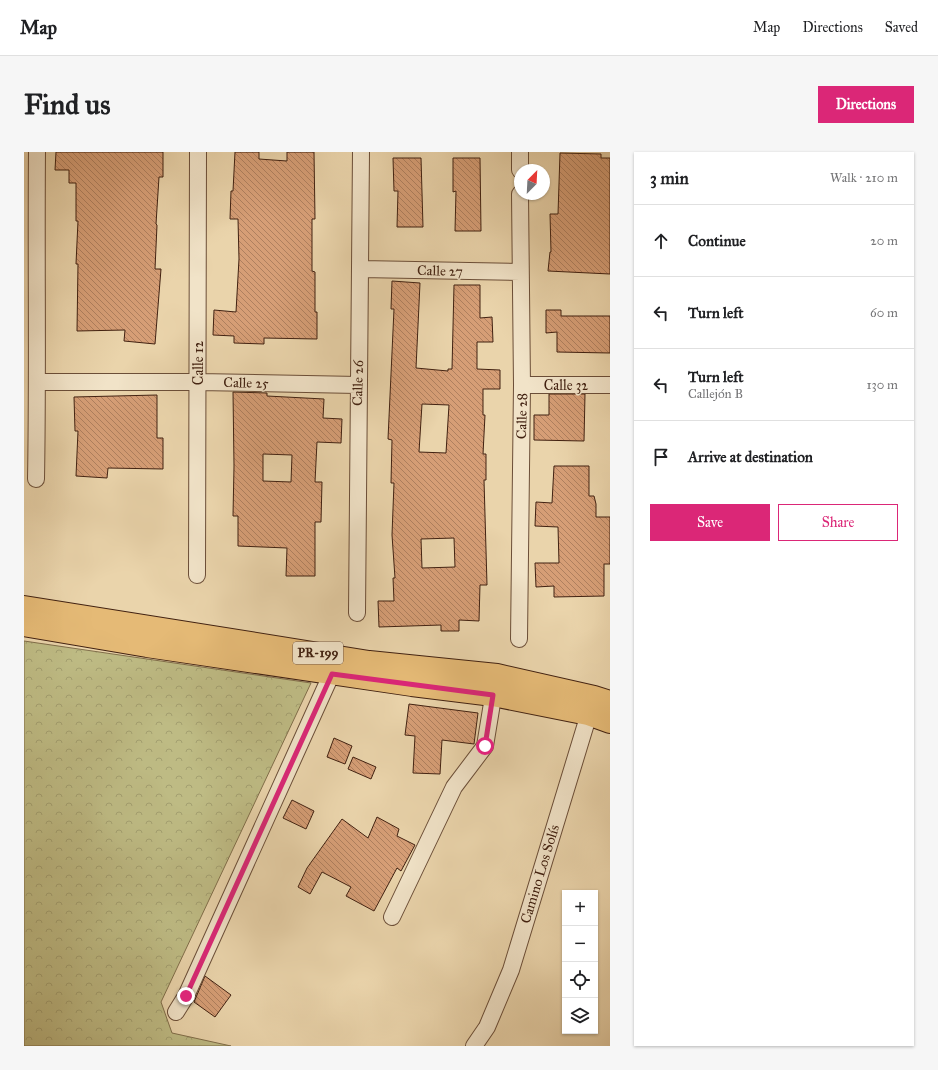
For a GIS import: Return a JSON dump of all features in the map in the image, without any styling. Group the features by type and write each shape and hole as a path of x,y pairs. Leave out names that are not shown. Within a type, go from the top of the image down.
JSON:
{"main road":[{"name":"PR-199","path":"24,607 336,665"},
{"name":"PR-199","path":"24,625 147,646 336,665 369,662 598,704 610,722"}],"street":[{"path":"36,479 38,382 30,268 37,152"},
{"name":"Calle 12","path":"197,575 198,152"},
{"name":"Calle 26","path":"357,614 361,152"},
{"path":"520,152 520,164"},
{"name":"Calle 28","path":"519,639 522,385 520,200"},
{"name":"Calle 27","path":"361,269 520,272"},
{"name":"Calle 25","path":"38,382 198,382 358,385"},
{"name":"Calle 32","path":"522,385 610,385"},
{"path":"176,1012 186,996 336,665"},
{"path":"392,917 454,787 485,746 495,685"},
{"name":"Camino Los Solís","path":"474,1046 487,1027 511,970 598,704"}],"green space":[{"path":"24,641 311,683 161,1002 172,1033 231,1046 24,1046"}],"building":[{"path":"56,152 163,152 163,177 159,177 156,224 155,269 161,269 155,344 124,341 125,330 77,331 78,264 76,264 78,221 76,221 76,183 69,183 69,170 55,170"},
{"path":"235,152 259,152 259,159 287,161 287,152 314,152 315,219 312,219 312,271 315,272 317,339 264,338 264,344 234,343 234,336 213,335 214,310 236,312 239,259 238,219 230,219"},
{"path":"560,153 601,154 601,158 610,158 610,274 548,271 551,252 550,214 558,214"},
{"path":"393,158 421,158 423,227 397,227 398,191 394,191"},
{"path":"453,158 480,158 481,231 455,231 456,191 453,192"},
{"path":"392,281 420,283 416,368 448,371 448,369 452,369 454,285 480,285 480,318 492,317 493,342 477,342 477,369 500,370 500,389 483,389 483,415 485,415 483,454 486,454 486,480 484,480 487,585 480,585 479,621 459,620 459,631 441,631 441,625 379,627 378,601 394,601 393,578 395,578 392,535 394,483 391,483 392,440 388,439 394,309 391,309","holes":["422,404 449,405 446,453 419,452","454,538 455,567 422,568 421,539"]},
{"path":"546,310 561,310 561,316 610,316 610,353 557,352 557,332 546,333"},
{"path":"233,392 267,393 267,396 324,399 323,418 342,419 341,443 317,442 315,482 322,482 321,522 315,522 315,576 286,576 287,548 238,546 238,516 233,516","holes":["263,454 292,455 291,482 263,481"]},
{"path":"549,394 585,394 584,441 534,440 534,415 549,415"},
{"path":"157,395 157,438 163,438 163,469 108,468 107,478 76,476 78,431 75,431 74,397"},
{"path":"554,466 589,466 589,496 594,496 596,504 596,517 610,517 610,564 604,564 604,596 554,597 554,586 536,587 535,563 559,563 558,527 535,526 536,502 552,503"},
{"path":"409,704 478,713 474,744 442,740 440,774 413,773 415,736 405,735"},
{"path":"334,738 352,746 345,764 327,757"},
{"path":"353,757 376,767 371,779 348,769"},
{"path":"292,800 314,811 306,829 283,818"},
{"path":"377,817 399,829 397,836 415,845 401,871 397,868 374,911 346,896 351,887 322,872 310,894 298,887 307,868 342,819 368,838"},
{"path":"205,976 231,995 215,1017 194,1002"}],"route":[{"path":"186,996 332,674 493,695 485,746"}]}
